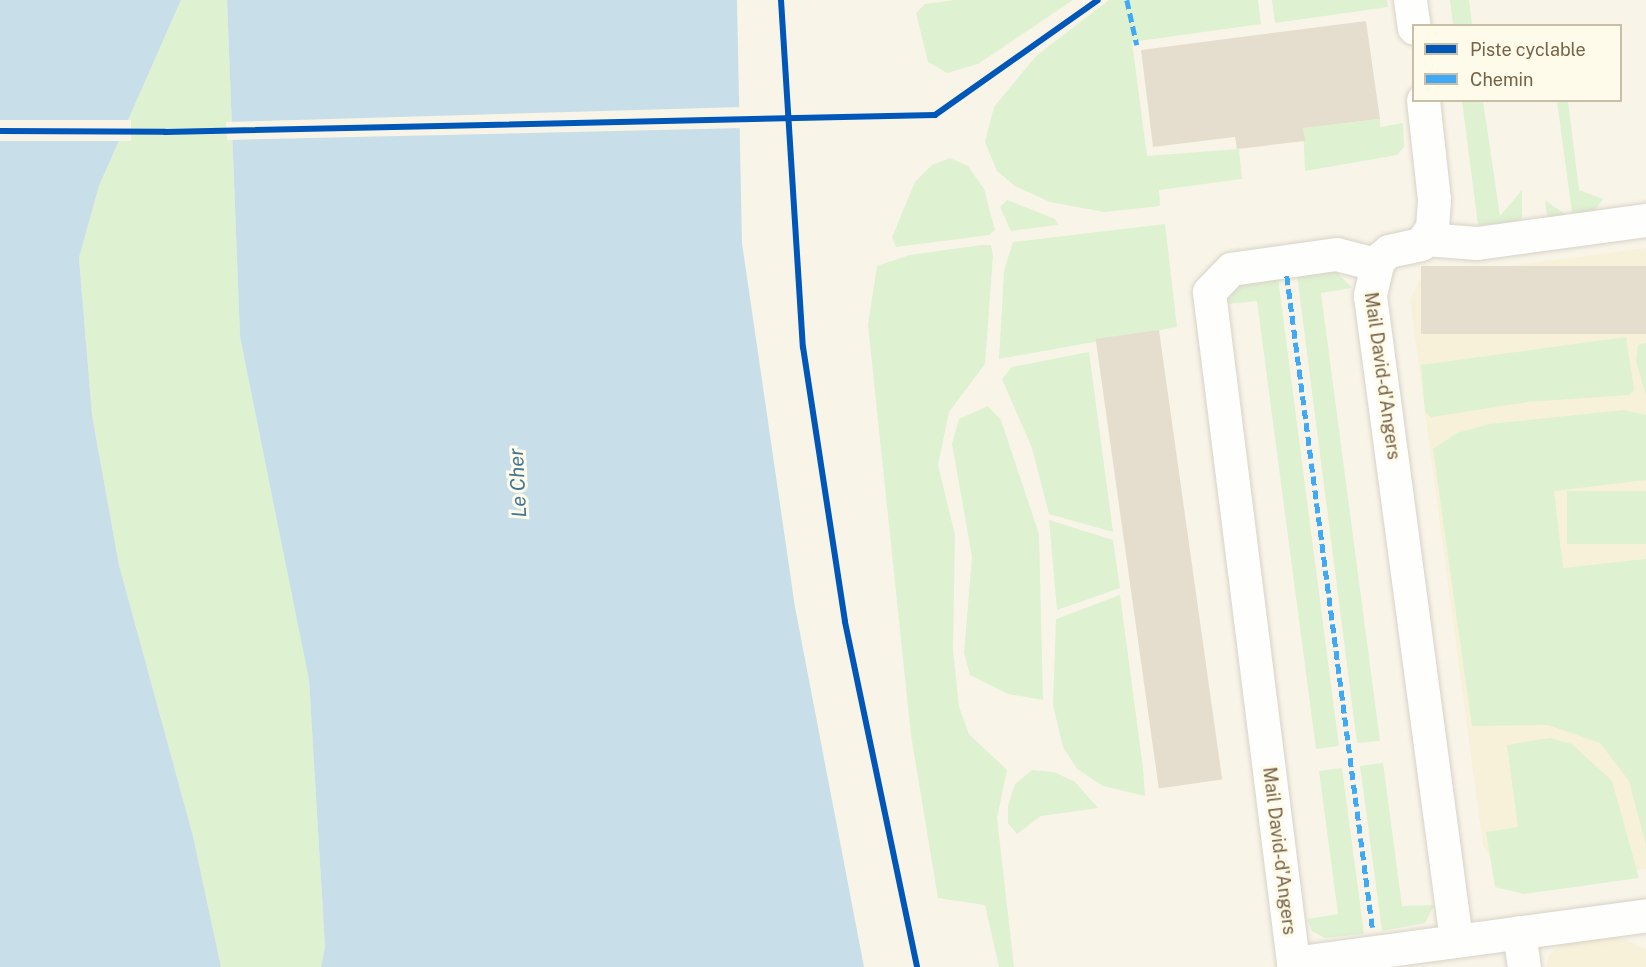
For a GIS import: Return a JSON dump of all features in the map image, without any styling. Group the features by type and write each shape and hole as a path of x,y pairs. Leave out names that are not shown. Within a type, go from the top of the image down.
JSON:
{"street":[{"path":"1410,0 1413,24"},
{"path":"1423,102 1434,200 1425,239"},
{"path":"1375,264 1389,251 1425,239 1477,243 1646,220"},
{"name":"Mail David-d'Angers","path":"1336,254 1375,264 1370,296 1456,940 1293,963 1209,306 1212,284 1231,269 1336,254"},
{"path":"1456,940 1646,915"},
{"path":"1519,932 1524,967"}],"shaded area":[{"path":"1646,248 1646,869 1541,883 1497,867 1483,846 1410,300 1419,281 1430,276"},
{"path":"1619,937 1646,949 1646,967 1546,967 1549,955 1563,943"}],"green space":[{"path":"181,0 227,0 240,337 309,680 325,947 321,967 221,967 193,836 119,565 92,415 79,258 99,186"},
{"path":"955,0 1073,0 978,64 947,73 928,62 916,13 925,4"},
{"path":"1109,0 1258,0 1261,24 1132,42 1147,156 1239,149 1242,179 1159,190 1160,206 1104,212 1050,202 1015,186 997,171 985,142 994,107 1036,56"},
{"path":"1272,0 1387,0 1388,7 1275,23"},
{"path":"1450,0 1469,0 1472,24 1453,24"},
{"path":"1462,102 1483,102 1500,216 1522,190 1522,218 1514,223 1478,225"},
{"path":"1557,102 1568,102 1579,190 1603,199 1585,224 1554,224 1547,215 1545,200 1573,220"},
{"path":"1380,119 1380,127 1403,123 1404,147 1397,155 1305,171 1303,128"},
{"path":"950,158 968,166 984,189 995,230 989,235 896,247 892,237 915,182 932,165"},
{"path":"1007,200 1055,219 1058,225 1011,231 1000,207"},
{"path":"1165,224 1177,327 999,359 1004,271 1013,242"},
{"path":"991,245 993,255 985,364 949,412 938,465 955,535 953,650 959,707 969,734 1007,770 997,818 1014,967 999,967 985,905 938,898 911,735 868,325 877,266 910,255"},
{"path":"1336,271 1352,288 1321,293 1380,741 1357,743 1297,275"},
{"path":"1278,278 1339,746 1316,749 1257,301 1226,304 1237,285"},
{"path":"1626,337 1634,390 1629,395 1527,402 1431,417 1425,412 1421,365"},
{"path":"1646,343 1646,396 1636,361 1638,345"},
{"path":"1089,352 1113,532 1049,514 1032,448 1002,379 1012,367"},
{"path":"988,406 1001,420 1039,534 1043,700 1008,694 970,675 964,653 972,557 952,444 959,419"},
{"path":"1624,410 1646,415 1646,480 1554,491 1563,568 1646,559 1646,845 1629,781 1600,743 1548,725 1472,726 1433,449 1457,433 1490,424"},
{"path":"1567,491 1646,491 1646,544 1567,544"},
{"path":"1049,520 1113,540 1120,588 1057,610"},
{"path":"1120,595 1145,796 1103,786 1077,769 1063,747 1053,705 1056,619"},
{"path":"1550,738 1572,744 1612,781 1639,878 1524,894 1495,887 1486,832 1518,827 1507,745"},
{"path":"1383,763 1402,906 1434,905 1425,923 1382,931 1360,766"},
{"path":"1342,768 1364,934 1325,938 1312,931 1307,919 1338,914 1319,771"},
{"path":"1032,770 1054,772 1075,782 1098,808 1041,816 1017,834 1008,823 1008,806 1015,784"}],"water":[{"path":"0,0 181,0 99,186 79,258 92,415 119,565 193,836 221,967 0,967"},
{"name":"Le Cher","path":"227,0 737,0 742,243 795,607 864,967 321,967 325,947 309,680 240,337"}],"pier":[{"path":"742,107 743,128 227,140 226,122"},
{"path":"0,120 131,120 131,141 0,141"}],"building":[{"path":"1366,21 1380,119 1303,128 1305,141 1237,149 1235,137 1153,147 1141,50"},
{"path":"1421,266 1646,266 1646,334 1421,334"},
{"path":"1159,330 1222,780 1159,788 1096,339"}],"marked path":[{"path":"1127,0 1137,45"},
{"path":"1287,276 1373,931"}],"cycle path":[{"path":"781,0 803,347 845,622 917,967"},
{"path":"0,131 165,132 935,115 1098,0"}]}
